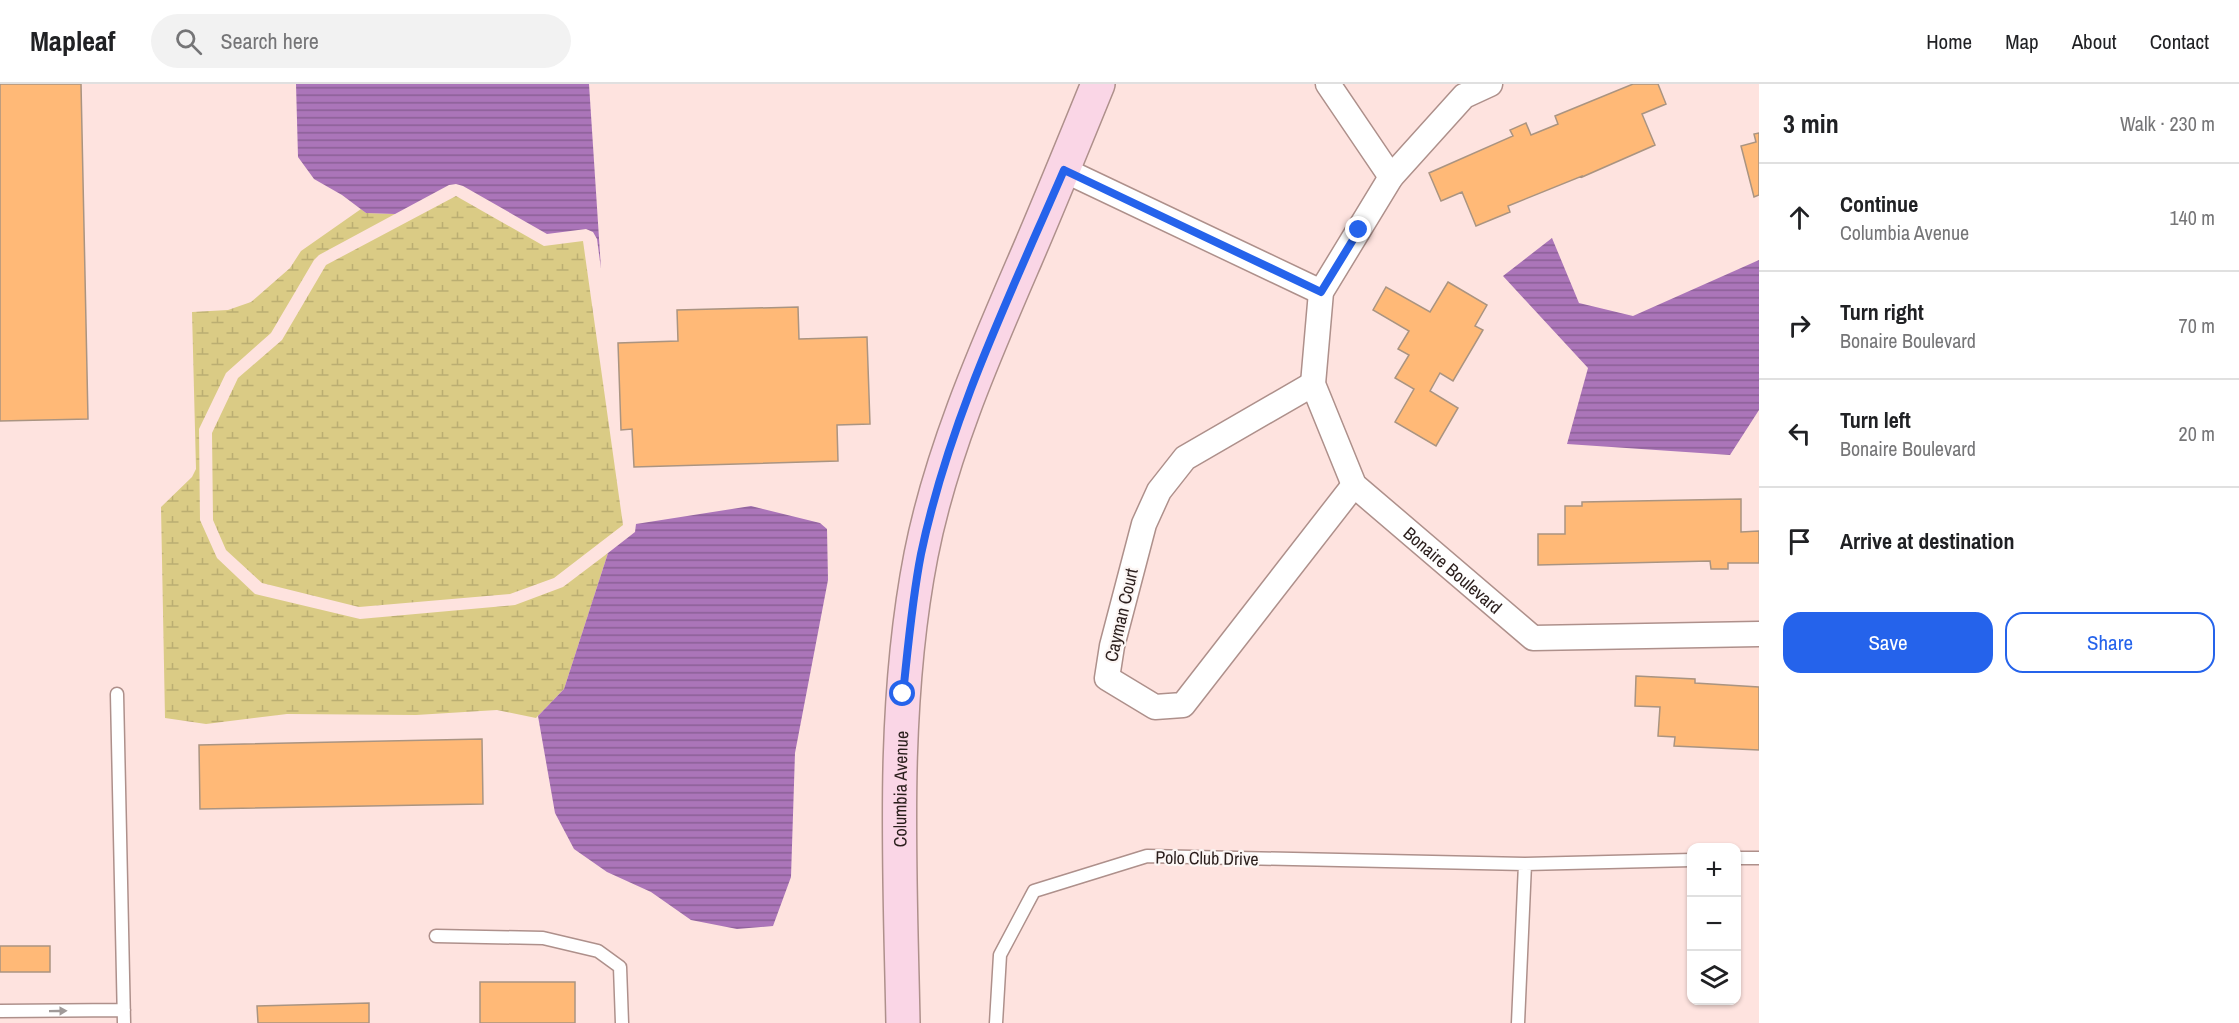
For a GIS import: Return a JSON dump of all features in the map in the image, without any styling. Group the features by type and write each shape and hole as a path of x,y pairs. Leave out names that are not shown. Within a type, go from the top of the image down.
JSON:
{"street":[{"name":"Columbia Avenue","path":"903,1023 899,765 906,661 921,554 954,439 985,354 1064,170 1098,84"},
{"path":"1328,84 1391,177"},
{"name":"Bonaire Boulevard","path":"1490,84 1464,96 1391,177 1321,292 1313,384 1354,485 1533,638 1759,634"},
{"path":"1064,170 1321,292"},
{"name":"Cayman Court","path":"1313,384 1185,458 1159,491 1144,524 1112,646 1107,678 1155,707 1184,705 1354,485"}],"lane":[{"path":"117,694 124,1023"},
{"name":"Polo Club Drive","path":"996,1023 1000,955 1034,891 1147,856 1525,864 1687,860"},
{"path":"1741,858 1759,858"},
{"path":"1518,1023 1525,864"},
{"path":"436,936 543,938 598,951 620,967 622,1023"},
{"path":"0,1011 124,1010"}],"green space":[{"path":"456,196 544,246 583,241 623,525 554,578 510,594 359,607 262,583 226,550 213,520 212,433 238,378 282,340 326,265"},
{"path":"361,209 366,213 395,214 319,255 271,333 226,373 199,429 200,520 217,558 255,594 360,619 515,605 563,587 608,553 564,689 536,718 497,710 416,715 287,714 206,724 165,718 161,507 192,477 196,469 192,312 228,310 251,302 290,268 301,251"}],"shaded area":[{"path":"296,84 589,84 601,269 597,239 593,232 586,229 547,234 456,184 449,185 395,214 366,213 342,195 314,179 298,157"},
{"path":"1552,238 1579,303 1633,316 1759,260 1759,410 1730,455 1567,444 1588,368 1503,276"},
{"path":"751,506 820,523 827,529 828,580 795,753 791,877 773,926 737,929 691,920 651,892 607,872 574,849 555,813 538,716 564,689 608,553 635,532 636,524"}],"building":[{"path":"0,84 81,84 88,419 0,421"},
{"path":"1633,84 1658,84 1666,104 1642,114 1655,145 1508,206 1510,212 1476,226 1462,192 1441,201 1429,173 1513,136 1510,130 1526,123 1531,135 1558,124 1555,116"},
{"path":"1759,133 1759,195 1754,197 1741,146 1756,142 1754,134"},
{"path":"1448,282 1487,305 1475,326 1483,330 1453,381 1440,373 1430,391 1458,408 1436,446 1395,422 1414,389 1395,378 1409,355 1398,349 1409,331 1373,310 1386,287 1430,312"},
{"path":"798,307 799,339 867,337 870,424 837,425 838,461 634,467 632,429 621,430 618,343 678,341 677,310"},
{"path":"1741,499 1741,532 1759,531 1759,563 1728,563 1728,569 1711,569 1710,561 1538,565 1538,534 1565,534 1565,506 1582,506 1582,502"},
{"path":"1636,676 1695,679 1695,683 1759,687 1759,750 1674,746 1675,737 1658,736 1660,707 1635,706"},
{"path":"482,739 483,804 200,809 199,745"},
{"path":"0,946 50,946 50,972 0,972"},
{"path":"480,982 575,982 575,1023 480,1023"},
{"path":"369,1003 369,1023 258,1023 257,1006"}],"route":[{"path":"903,694 921,554 938,489 957,429 989,343 1064,170 1321,292 1359,230"}]}
